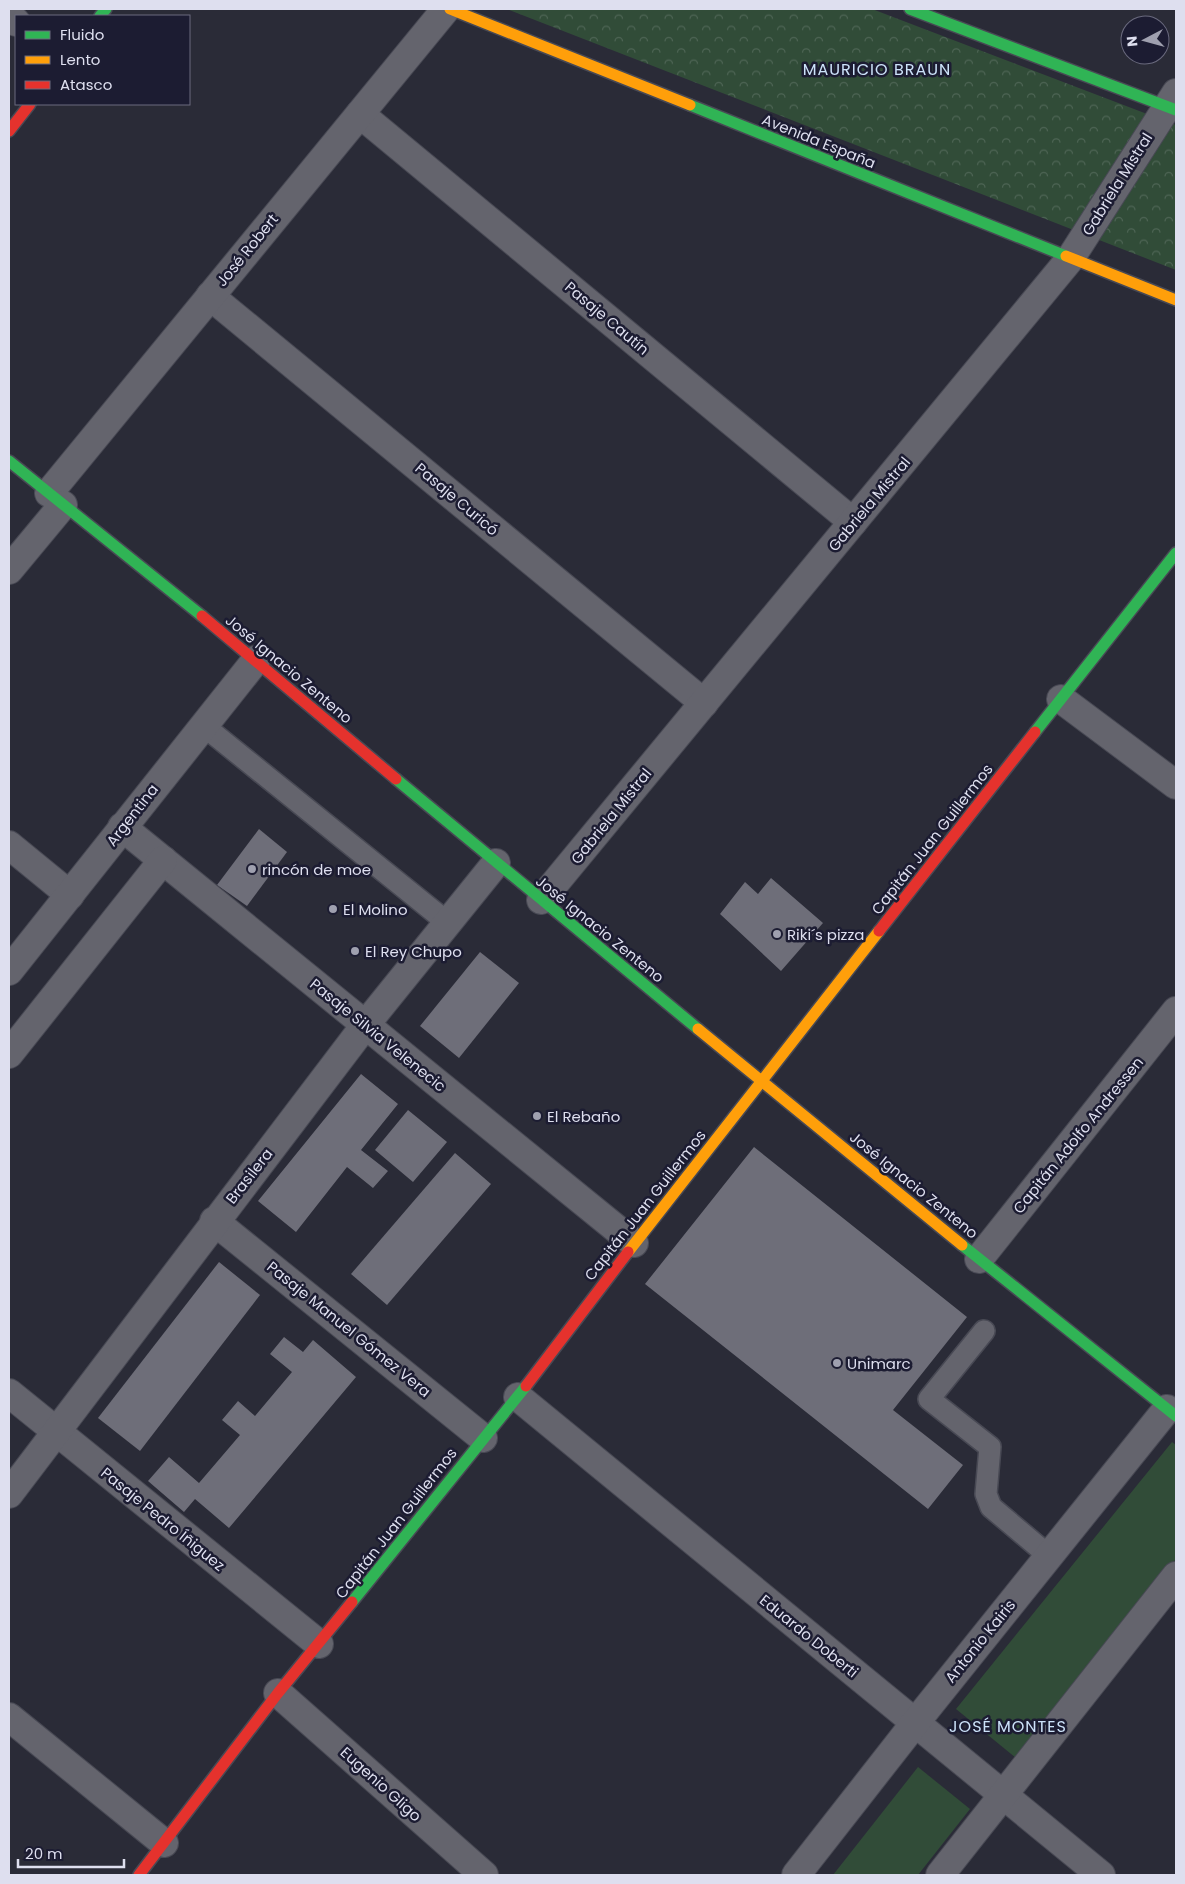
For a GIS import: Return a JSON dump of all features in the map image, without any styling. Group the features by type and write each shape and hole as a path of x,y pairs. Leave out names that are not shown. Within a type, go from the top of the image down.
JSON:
{"street":[{"name":"José Robert","path":"9,570 56,499 210,296 446,9"},
{"name":"Avenida España","path":"450,9 1176,300"},
{"path":"910,9 1173,103"},
{"name":"Gabriela Mistral","path":"541,900 1070,259 1173,103"},
{"path":"9,131 29,105"},
{"name":"Pasaje Cautín","path":"360,114 854,522"},
{"name":"Pasaje Curicó","path":"210,296 704,703"},
{"name":"José Ignacio Zenteno","path":"9,461 256,660 496,863 979,1259 1172,1412"},
{"name":"Capitán Juan Guillermos","path":"139,1875 278,1693 518,1397 634,1243 1176,553"},
{"name":"Argentina","path":"9,971 256,660"},
{"path":"1061,699 1176,785"},
{"name":"Pasaje Silvia Velenecic","path":"122,827 634,1243"},
{"path":"9,845 70,895"},
{"path":"9,1054 163,860"},
{"name":"Brasilera","path":"9,1494 214,1221 366,1024 496,863"},
{"name":"Capitán Adolfo Andressen","path":"979,1259 1176,1011"},
{"name":"Pasaje Manuel Gómez Vera","path":"214,1221 483,1438"},
{"name":"Pasaje Pedro Íñiguez","path":"9,1393 319,1644"},
{"name":"Eduardo Doberti","path":"518,1397 1101,1875"},
{"name":"Antonio Kairis","path":"796,1875 1048,1556 1172,1412"},
{"path":"940,1875 1176,1576"},
{"name":"Eugenio Gligo","path":"278,1693 484,1875"},
{"path":"9,1717 164,1844"}],"lane":[{"path":"204,726 448,923"},
{"path":"984,1331 929,1399 990,1447 986,1494 991,1507 1048,1556"}],"green space":[{"path":"507,9 872,9 1176,125 1176,270"},
{"path":"1172,1442 1176,1445 1176,1559 1016,1758 956,1709"},
{"path":"918,1767 970,1809 918,1875 833,1875"}],"building":[{"name":"rincón de moe","path":"259,829 287,852 247,906 217,885"},
{"name":"Riki´s pizza","path":"771,878 823,923 781,971 720,914 745,882 758,894"},
{"path":"480,952 519,983 459,1058 420,1026"},
{"path":"361,1074 398,1104 361,1150 388,1171 373,1188 347,1167 296,1232 258,1201"},
{"path":"408,1110 447,1142 413,1182 375,1150"},
{"name":"Unimarc","path":"754,1147 967,1317 893,1410 963,1465 928,1509 645,1284"},
{"path":"455,1153 491,1184 387,1305 351,1274"},
{"path":"219,1262 260,1295 140,1451 98,1418"},
{"path":"284,1337 303,1352 313,1340 356,1377 229,1528 195,1499 184,1512 148,1481 169,1457 199,1483 240,1435 222,1420 238,1401 255,1416 292,1372 270,1354"}],"traffic: fast":[{"path":"101,15 106,9"},
{"path":"910,9 1176,110"},
{"path":"690,105 1066,256"},
{"path":"9,461 202,616"},
{"path":"1035,732 1176,553"},
{"path":"396,779 698,1029"},
{"path":"962,1245 1176,1416"},
{"path":"352,1602 526,1386"}],"traffic: slow":[{"path":"450,9 690,105"},
{"path":"1066,256 1176,300"},
{"path":"628,1252 879,931"},
{"path":"698,1029 962,1245"}],"traffic: jam":[{"path":"9,131 29,105"},
{"path":"202,616 396,779"},
{"path":"879,931 1035,732"},
{"path":"526,1386 628,1252"},
{"path":"139,1875 278,1693 352,1602"}],"place":[{"name":"rincón de moe","path":"252,869"},
{"name":"El Molino","path":"333,909"},
{"name":"Riki´s pizza","path":"777,934"},
{"name":"El Rey Chupo","path":"355,951"},
{"name":"El Rebaño","path":"537,1116"},
{"name":"Unimarc","path":"837,1363"}],"district":[{"name":"MAURICIO BRAUN","path":"877,69"},
{"name":"JOSÉ MONTES","path":"1008,1726"}]}
